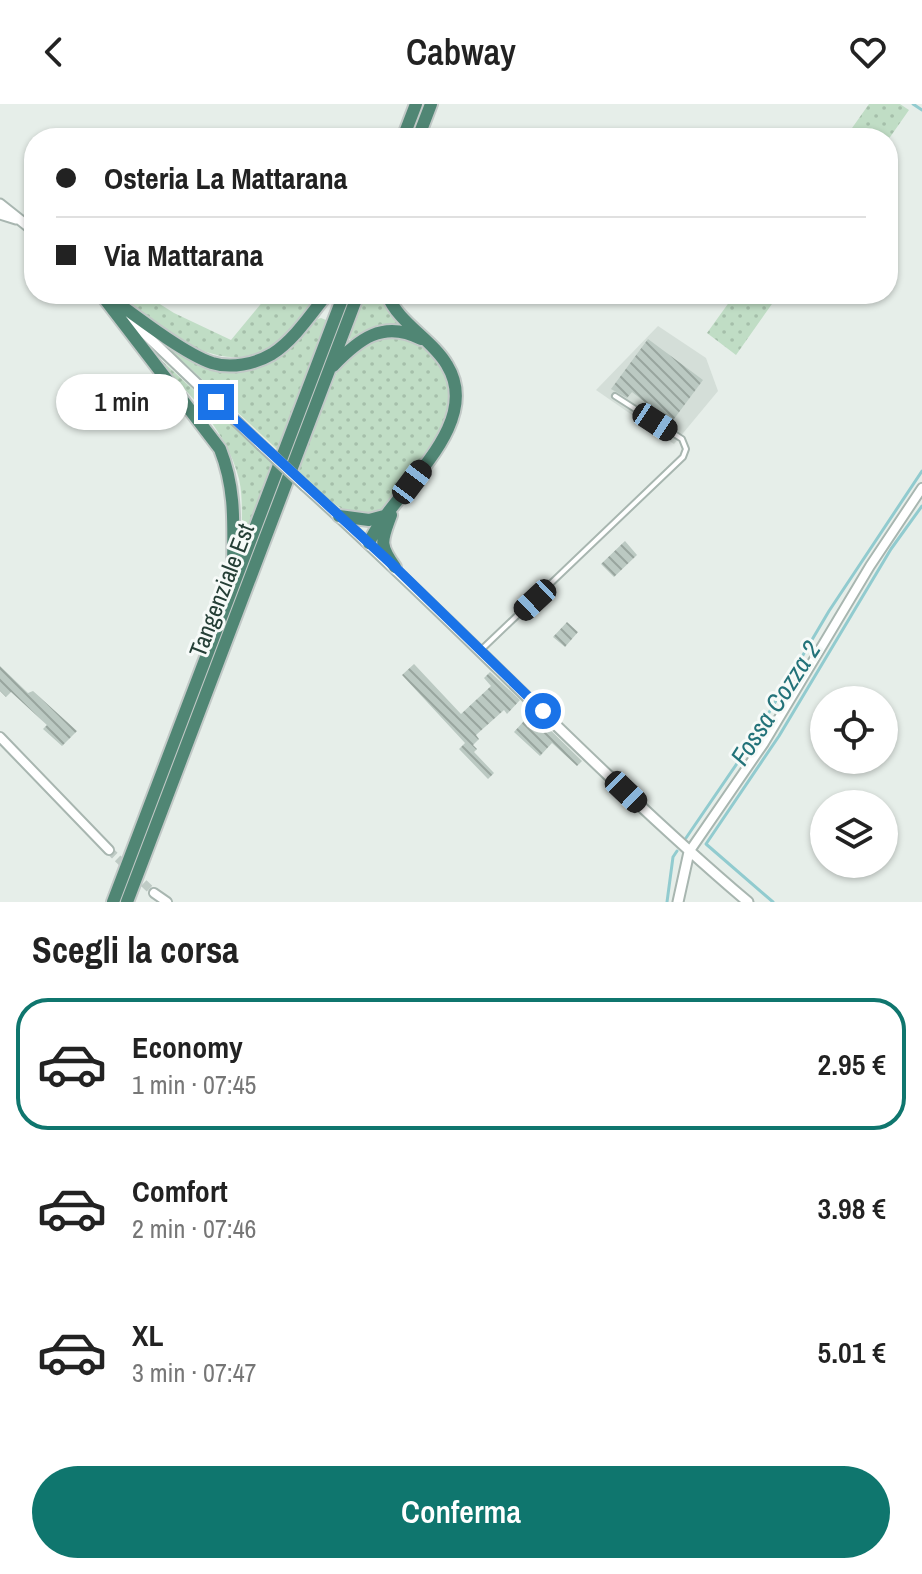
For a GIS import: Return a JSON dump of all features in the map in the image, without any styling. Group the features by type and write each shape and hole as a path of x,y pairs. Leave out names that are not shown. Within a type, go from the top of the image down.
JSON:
{"highway":[{"path":"407,128 416,104"},
{"path":"422,128 431,104"},
{"path":"111,304 220,449 234,496 233,583"},
{"path":"118,304 198,356 224,365 256,362 272,353 320,304"},
{"name":"Tangenziale Est","path":"113,902 340,304"},
{"name":"Tangenziale Est","path":"127,902 354,304"},
{"path":"369,543 376,527 446,434 453,417 456,390 447,365 394,304"},
{"path":"328,371 354,344 380,333 404,333 427,343"},
{"path":"339,516 369,520 385,515 393,508"},
{"path":"393,508 383,534 383,550 395,567"},
{"path":"369,543 383,534"}],"street":[{"path":"0,204 23,221"},
{"path":"0,214 23,221"},
{"path":"113,304 395,567 689,852 748,902"},
{"path":"678,902 689,852 764,743 870,566 922,488"},
{"path":"0,737 109,850"},
{"path":"154,893 167,902"}],"lane":[{"path":"480,651 683,457 686,449 682,439 615,396"}],"shaded area":[{"path":"658,326 706,358 718,391 674,444 596,390"}],"green space":[{"path":"869,104 900,104 909,110 896,128 852,128"},
{"path":"127,304 160,304 231,340 261,304 316,304 280,341 252,355 231,357 210,353 189,345"},
{"path":"361,304 390,304 403,324 402,327 350,339"},
{"path":"728,304 772,304 736,355 707,333"},
{"path":"315,320 326,320 326,325 278,450 149,330 223,369 295,342"},
{"path":"403,337 428,351 437,360 449,383 450,410 438,437 390,505 380,514 363,516 331,502 297,470 339,367 367,342"},
{"path":"143,343 274,465 244,541 239,479 233,460 199,406"}],"building":[{"path":"648,339 703,380 671,423 632,392 627,398 611,389"},
{"path":"625,541 637,555 614,577 601,564"},
{"path":"567,622 578,632 565,647 553,637"},
{"path":"414,664 461,714 491,686 484,678 490,672 520,700 507,714 504,710 476,735 479,739 473,745 477,749 474,752 494,773 488,779 459,749 465,743 402,675"},
{"path":"0,666 28,693 33,691 77,731 62,746 43,729 47,725 11,692 6,697 0,691"},
{"path":"532,712 582,761 577,766 552,743 540,756 514,732"}],"waterway":[{"path":"913,104 922,110"},
{"path":"686,838 751,743 829,611 922,471"},
{"name":"Fossa Cozza 2","path":"773,902 706,844 779,736 891,549 922,506"},
{"path":"667,902 673,857 677,851"}],"tunnel":[{"path":"109,850 154,893"}],"route":[{"path":"216,402 395,567 543,711"}]}
